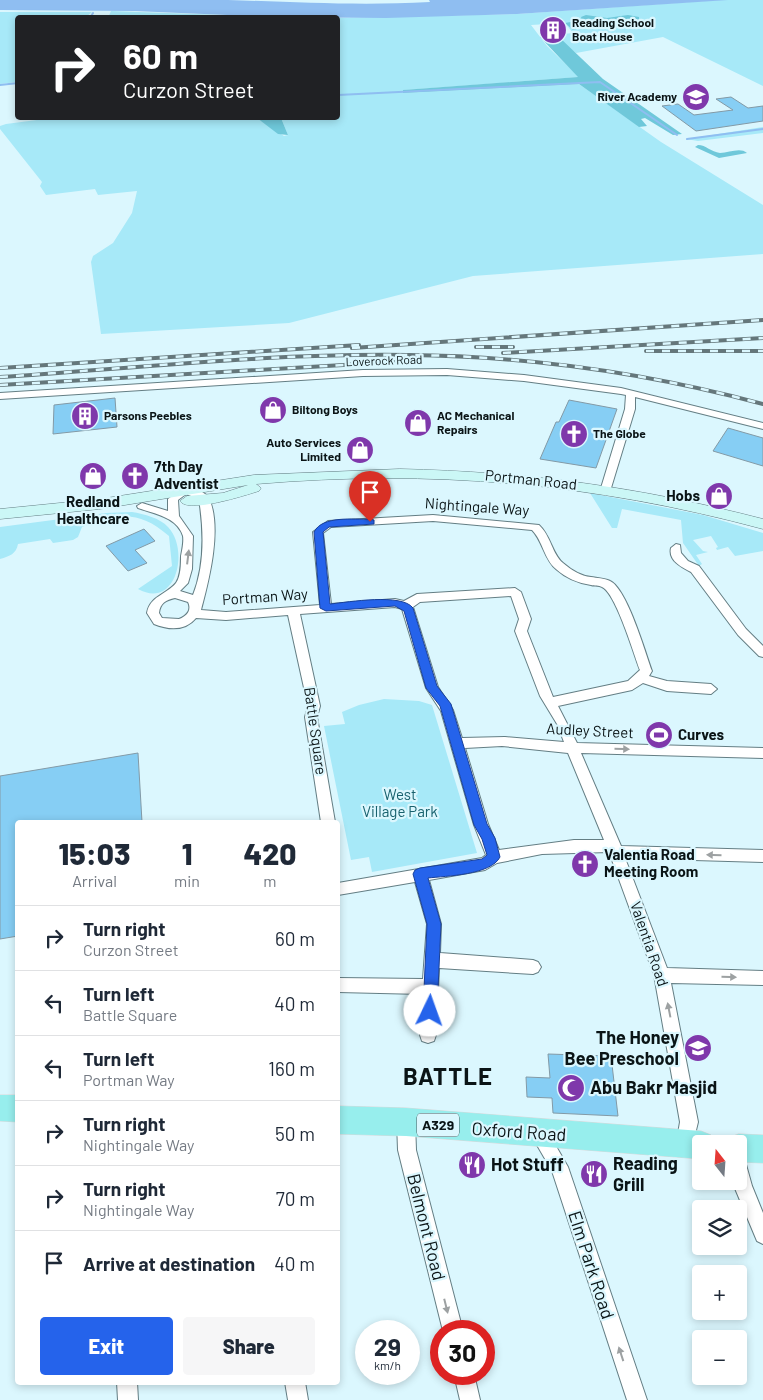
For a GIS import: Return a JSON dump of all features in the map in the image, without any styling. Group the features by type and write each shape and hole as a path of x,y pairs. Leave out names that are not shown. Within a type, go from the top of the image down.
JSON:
{"main road":[{"path":"0,1108 15,1109"},
{"name":"Oxford Road","path":"340,1120 406,1122 692,1145"},
{"path":"748,1148 763,1149"}],"street":[{"name":"Loverock Road","path":"0,396 414,372 524,378 621,391 763,426"},
{"path":"606,488 630,409 631,395"},
{"name":"Portman Road","path":"0,514 101,504 245,481 366,472 456,473 606,488 704,508 763,524"},
{"name":"Portman Road","path":"101,504 173,510 204,498 224,497 296,477"},
{"path":"168,596 188,596 195,608 186,621 167,624 158,621 153,613 153,608 159,600 168,596 182,583 186,569 189,548 188,536 173,510 173,499 184,490 204,498"},
{"path":"207,515 224,497"},
{"name":"Portman Way","path":"204,498 207,515 206,570 195,608 226,616 395,603 406,606 417,598 515,592"},
{"name":"Nightingale Way","path":"326,608 318,532 321,527 328,524 433,518 535,527 544,534 555,562 565,572 586,581 606,584 612,587 623,607 646,671 641,678"},
{"path":"676,548 675,554 684,564 695,569 751,644 763,654"},
{"name":"Valentia Road","path":"515,592 525,619 521,631 550,703 562,723 615,849 662,975 692,1139"},
{"path":"406,606 409,610 432,688 445,704 481,825 488,838 494,857"},
{"name":"Battle Square","path":"293,610 314,706 311,717 328,820"},
{"path":"550,703 615,690 632,685 641,678 666,686 711,689"},
{"name":"Audley Street","path":"456,743 502,742 573,748 763,753"},
{"path":"340,885 485,864 494,857 541,849 574,846 763,856"},
{"path":"420,874 434,924 428,1035"},
{"path":"432,960 533,967"},
{"path":"662,975 763,978"},
{"path":"340,986 431,987"},
{"name":"Belmont Road","path":"406,1122 407,1150 450,1320"},
{"name":"Elm Park Road","path":"539,1133 559,1167 637,1400"},
{"path":"745,1190 763,1235"},
{"path":"128,1385 128,1400"},
{"path":"296,1385 298,1400"},
{"path":"467,1385 470,1400"}],"green space":[{"path":"719,0 763,0 763,86 663,37 576,53 553,35 573,33 565,23 531,25 547,46 579,77 404,90 403,93 579,84 661,142 763,205 763,254 473,276 289,323 101,334 91,262 93,256 113,243 132,213 137,191 98,195 95,189 46,195 40,186 42,182 0,129 0,126 6,124 37,120 260,120 284,136 288,135 282,120 340,120 340,18 517,14"},
{"path":"111,11 220,15 109,15"},
{"path":"0,12 92,12 88,15 15,15 15,82 0,84"},
{"path":"763,127 763,133 698,141 686,139"},
{"path":"590,493 703,515 763,533 763,551 735,556 728,547 717,550 716,548 718,547 711,536 693,540 703,551 708,552 696,555 702,564 699,566 683,543 681,520 622,509 617,528 612,528"},
{"path":"132,512 147,515 161,521 175,537 178,549 176,574 170,585 162,591 151,593 138,589 172,566 169,536 147,521 127,516 106,519 82,527 78,537 73,540 53,543 50,539 18,544 12,554 0,559 0,527 106,513"},
{"name":"West Village Park","path":"384,699 419,701 432,705 477,853 372,872 369,857 351,860 324,726 345,724 342,712 359,705"}],"shaded area":[{"path":"0,0 228,0 378,4 430,2 429,0 728,0 517,14 386,18 340,18 340,15 228,15 135,11 0,10"},
{"path":"586,15 607,18 628,15 639,17 639,20 578,24 582,27 573,30 565,23 582,20 581,17"},
{"path":"540,37 559,37 603,79 682,134 673,135 645,118 641,119 647,126 639,127 579,84 403,93 403,90 578,77"},
{"path":"260,120 282,120 288,135 278,134"},
{"path":"698,145 720,153 738,150 747,153 719,158 695,147"}],"building":[{"path":"731,97 748,108 763,106 763,121 696,131 662,106 678,104 694,115 733,110 716,99"},
{"name":"Parsons Peebles","path":"115,398 117,427 53,434 54,405"},
{"name":"The Globe","path":"569,400 617,409 596,468 540,459 556,422 559,422"},
{"path":"728,428 763,438 763,466 713,451"},
{"path":"144,529 155,541 135,550 147,563 128,571 106,546"},
{"path":"138,753 142,820 15,820 15,936 0,939 0,776"},
{"name":"Abu Bakr Masjid","path":"548,1054 611,1056 618,1116 553,1113 552,1098 527,1097 526,1077 550,1078"}],"waterway":[{"path":"340,95 600,82 677,135"},
{"path":"0,85 15,83"},
{"path":"687,139 763,129"}],"railway":[{"path":"352,348 763,320"},
{"path":"503,353 763,338"},
{"path":"0,368 359,345"},
{"path":"476,347 513,347"},
{"path":"646,351 763,351"},
{"path":"0,377 306,356 453,356 587,368 676,383 763,404"},
{"path":"0,385 394,362"}],"place":[{"name":"Reading School Boat House","path":"553,30"},
{"name":"River Academy","path":"696,97"},
{"name":"Biltong Boys","path":"273,410"},
{"name":"Parsons Peebles","path":"85,416"},
{"name":"AC Mechanical Repairs","path":"418,423"},
{"name":"The Globe","path":"574,434"},
{"name":"Auto Services Limited","path":"360,450"},
{"name":"Redland Healthcare","path":"93,476"},
{"name":"7th Day Adventist","path":"135,476"},
{"name":"Hobs","path":"719,496"},
{"name":"Curves","path":"659,735"},
{"name":"Valentia Road Meeting Room","path":"585,864"},
{"name":"The Honey Bee Preschool","path":"698,1048"},
{"name":"Abu Bakr Masjid","path":"571,1088"},
{"name":"Hot Stuff","path":"472,1165"},
{"name":"Reading Grill","path":"594,1174"}],"district":[{"name":"BATTLE","path":"448,1077"}],"route":[{"path":"370,522 328,524 321,527 318,532 326,608 395,603 406,606 409,610 432,688 445,704 481,825 488,838 494,857 485,864 420,874 434,924 430,1011"}]}
